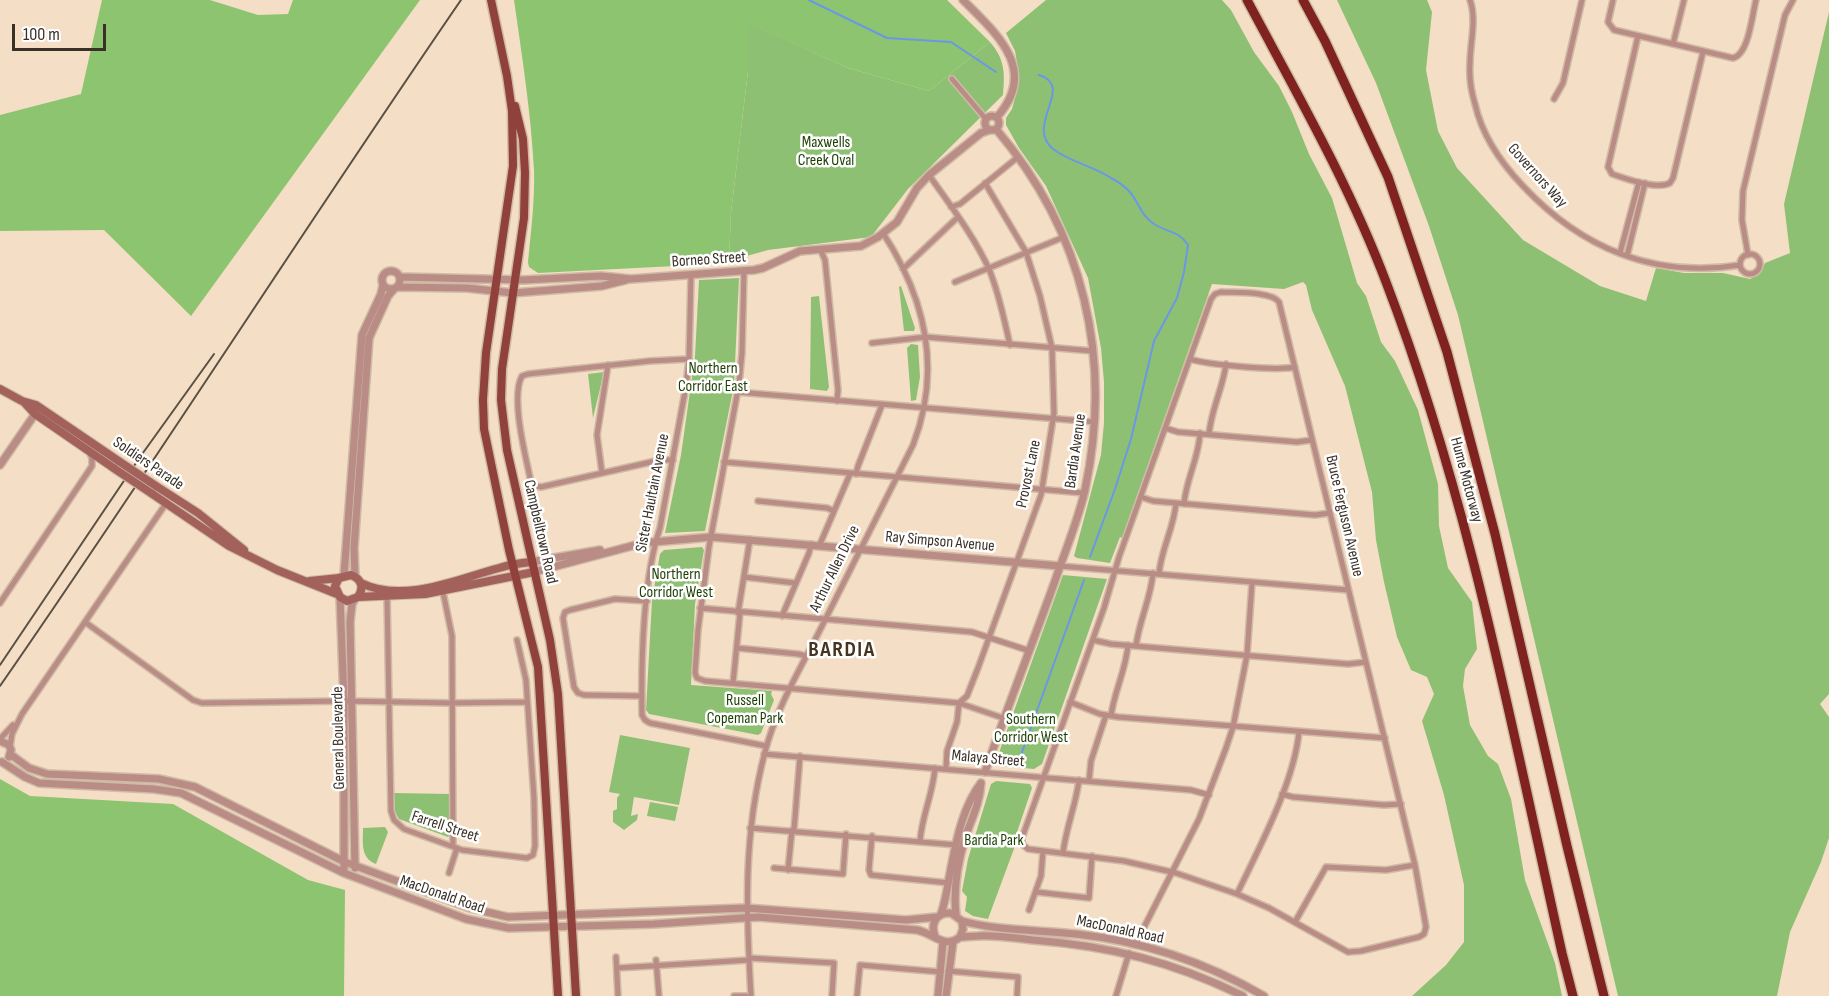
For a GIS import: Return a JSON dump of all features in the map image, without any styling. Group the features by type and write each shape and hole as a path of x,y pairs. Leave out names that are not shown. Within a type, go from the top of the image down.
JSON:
{"highway":[{"name":"Hume Motorway","path":"1247,0 1352,200 1416,362 1487,615 1573,996"},
{"name":"Hume Motorway","path":"1303,0 1325,41 1388,177 1447,352 1495,534 1604,996"}],"main road":[{"name":"Campbelltown Road","path":"491,0 523,139 525,173 524,218 502,369 501,400 507,450 550,640 558,694 576,996"},
{"name":"Campbelltown Road","path":"507,76 512,111 513,166 484,379 484,429 513,565 538,667 558,996"},
{"name":"Soldiers Parade","path":"0,388 22,401 35,414 86,449 168,499 229,546 338,596"},
{"name":"Soldiers Parade","path":"22,401 36,405 115,465"},
{"path":"531,561 414,589 376,589 358,580 342,577 335,586 338,596 347,601 357,598 443,592 534,572"},
{"name":"Soldiers Parade","path":"309,581 342,577"},
{"path":"357,598 361,591 358,580"},
{"path":"414,589 421,591 438,588 443,592"}],"street":[{"path":"963,0 1004,42 1012,61 1014,80 1012,93 1008,104 997,117"},
{"name":"Governors Way","path":"1470,0 1473,19 1469,66 1471,88 1482,127 1499,158 1553,216 1587,239 1627,256 1666,266 1698,268 1740,265"},
{"path":"1554,99 1563,83 1582,0"},
{"path":"1613,0 1608,21 1614,30 1731,58 1742,54 1756,0"},
{"path":"1673,44 1684,0"},
{"path":"1748,255 1742,212 1743,191 1785,15 1793,0"},
{"path":"1638,36 1608,167 1612,174 1642,183 1666,186 1673,178 1703,52"},
{"path":"952,79 985,118 984,125 992,129 999,122 997,117"},
{"path":"985,118 992,115 997,117"},
{"name":"Borneo Street","path":"400,278 555,280 601,276 631,279 691,275 763,268 801,251 861,246 897,222 913,193 929,175 981,133 992,129"},
{"name":"Bardia Avenue","path":"939,916 947,898 948,883 973,793 981,783 1030,651 1084,493 1095,422 1094,351 1082,290 1064,237 1052,212 1018,157 992,129"},
{"path":"951,207 960,204 1018,157"},
{"path":"929,175 958,217 988,268 1000,299 1010,345"},
{"name":"Provost Lane","path":"945,769 947,751 957,722 959,703 967,696 1018,562 1042,489 1054,419 1052,348 1026,252 985,183"},
{"path":"1620,253 1642,183"},
{"path":"1627,256 1642,183"},
{"path":"903,268 958,217"},
{"name":"Arthur Allen Drive","path":"752,996 746,917 750,828 766,747 789,689 913,445 924,408 928,373 926,337 917,298 883,233"},
{"path":"955,282 1064,237"},
{"path":"820,249 825,260 838,390 837,401"},
{"path":"1748,255 1758,260 1758,269 1753,273 1747,274 1742,271 1740,265 1743,258 1748,255"},
{"path":"342,577 362,335 381,294 382,279 387,271 397,272 400,278 388,296 369,338 354,548 358,580"},
{"path":"744,271 742,353 700,608 696,675 702,681 959,703 1004,718"},
{"name":"Sister Haultain Avenue","path":"691,275 689,359 683,410 646,601 642,718 650,723 766,747"},
{"name":"Borneo Street","path":"396,287 467,288 513,293 602,286 631,279"},
{"path":"383,285 388,289 396,287"},
{"name":"Bruce Ferguson Avenue","path":"1219,292 1268,296 1276,298 1279,302 1415,865 1426,927 1424,933 1419,937 1348,952 1295,922 1237,894 1172,872 1092,856 1028,849 1022,841 1190,359 1213,297 1219,292"},
{"path":"872,343 926,337 1094,351"},
{"path":"673,460 660,460 541,487 533,484 522,440 519,414 520,378 524,374 689,359"},
{"path":"1190,359 1281,369 1295,367"},
{"path":"1209,434 1211,416 1223,383 1226,364"},
{"path":"602,473 597,435 608,365"},
{"path":"737,392 1095,422"},
{"path":"820,544 834,510 858,466 882,405"},
{"path":"354,444 357,436 359,408 364,407"},
{"path":"0,465 35,414"},
{"path":"1165,428 1200,434 1297,441 1312,440"},
{"path":"1184,504 1186,486 1198,452 1200,434"},
{"path":"0,603 92,466 92,458 86,449"},
{"path":"724,462 1084,493"},
{"path":"92,466 115,465"},
{"path":"1140,497 1153,501 1184,504 1315,514 1330,513"},
{"path":"0,740 22,714 168,499"},
{"path":"758,501 834,510"},
{"path":"1136,646 1138,628 1174,518 1176,503"},
{"name":"Ray Simpson Avenue","path":"534,572 560,567 624,547 656,541 711,537 820,544 1348,590"},
{"path":"733,683 739,613 750,539"},
{"path":"782,616 811,544"},
{"path":"531,561 624,547"},
{"path":"744,577 795,583"},
{"path":"1136,945 1209,795 1233,727 1247,655 1252,583"},
{"path":"443,592 452,636 451,703 455,847 449,873"},
{"path":"338,596 348,701 344,752 344,873"},
{"name":"Farrell Street","path":"387,596 391,811 394,820 404,829 470,852 522,858 533,855 535,846 534,798 526,680 517,640"},
{"name":"General Boulevarde","path":"355,878 348,701 350,622 352,604 357,598"},
{"path":"642,696 578,693 574,687 563,618 565,612 570,610 609,600 646,601"},
{"path":"700,608 972,632 990,636 1030,651"},
{"path":"85,622 198,702 206,704 348,701 527,702"},
{"path":"1093,640 1136,646 1348,664 1366,662"},
{"path":"1089,781 1091,761 1126,660 1128,645"},
{"path":"737,648 806,656"},
{"path":"1070,702 1108,716 1385,738"},
{"path":"1,762 10,751 12,734 22,714"},
{"path":"1237,894 1282,794 1295,755 1299,732"},
{"name":"MacDonald Road","path":"0,740 6,742 10,751 29,768 46,774 159,779 195,787 345,862 485,913 508,917 746,908 906,920 939,916"},
{"name":"Malaya Street","path":"764,754 1196,790 1209,795"},
{"path":"789,870 800,756"},
{"name":"MacDonald Road","path":"1,762 39,783 154,789 190,797 355,878 484,924 509,928 663,924 746,917 917,930 935,936"},
{"path":"920,841 922,820 933,787 935,768"},
{"path":"1063,853 1065,834 1077,799 1079,780"},
{"path":"190,797 195,787"},
{"path":"1282,794 1373,804 1401,804"},
{"path":"750,828 872,836 960,845"},
{"path":"774,868 843,874 846,834"},
{"path":"872,836 869,870 871,875 948,883"},
{"name":"Bardia Avenue","path":"956,914 955,891 960,845"},
{"path":"1029,910 1041,876 1043,851"},
{"path":"1036,892 1089,897 1092,856"},
{"path":"1295,922 1326,867 1386,870 1415,865"},
{"path":"956,914 962,921 963,929 960,937 953,942 943,942 935,936 933,926 939,916 956,914"},
{"name":"MacDonald Road","path":"962,921 980,925 1080,934 1136,945 1192,962 1264,996"},
{"name":"MacDonald Road","path":"960,937 979,935 1050,941 1090,945 1130,953 1190,972 1243,996"},
{"path":"943,942 946,996"},
{"path":"938,996 953,942"},
{"path":"1116,996 1130,953"},
{"path":"616,957 618,996"},
{"path":"617,968 657,963 749,959 834,963 832,996"},
{"path":"657,963 658,996"},
{"path":"857,996 860,965 1018,977 1017,996"},
{"path":"734,996 746,996"}],"green space":[{"path":"102,0 210,0 258,15 288,14 293,0 420,0 191,316 104,230 0,231 0,115 81,94"},
{"path":"514,0 947,0 990,42 929,91 848,68 748,23 748,71 731,213 729,261 538,273 529,267 528,262 533,204 533,149"},
{"path":"1046,0 1222,0 1231,10 1254,52 1279,86 1309,154 1332,198 1357,283 1366,296 1381,342 1395,361 1418,410 1438,484 1439,526 1448,568 1472,602 1477,649 1465,669 1463,686 1470,725 1488,756 1498,764 1511,799 1525,880 1555,963 1562,996 1412,996 1446,965 1464,942 1464,885 1444,795 1422,721 1434,694 1427,677 1411,670 1397,637 1376,540 1372,492 1345,386 1312,310 1306,285 1303,282 1284,289 1212,284 1122,538 1120,537 1110,563 1074,556 1101,455 1104,382 1101,348 1088,278 1046,186 1006,125 1006,118 1012,109 1018,87 1018,69 1015,51 1006,33"},
{"path":"1337,0 1427,0 1432,12 1426,70 1438,131 1457,168 1523,240 1600,286 1646,301 1656,268 1684,273 1723,273 1750,279 1760,273 1765,263 1790,253 1784,204 1829,12 1829,694 1820,704 1829,717 1829,838 1821,862 1790,932 1777,996 1618,996 1458,315 1429,226 1376,83"},
{"name":"Maxwells Creek Oval","path":"747,22 848,68 929,91 990,42 999,54 1003,67 1003,95 908,189 871,237 768,250 729,261 731,213 748,71"},
{"name":"Northern Corridor East","path":"739,278 734,385 705,531 665,533 681,455 695,356 699,280"},
{"path":"901,286 914,331 904,331 899,287"},
{"path":"819,296 829,387 827,391 810,389 811,297"},
{"path":"911,344 918,345 920,377 916,400 911,401 907,348"},
{"path":"604,372 593,418 588,374"},
{"name":"Northern Corridor West","path":"702,547 704,550 695,604 691,685 772,691 774,700 761,733 758,735 649,714 646,710 652,601 660,554 664,550"},
{"name":"Southern Corridor West","path":"1063,575 1107,579 1042,764 1034,769 1000,766 996,761"},
{"path":"620,735 690,748 679,805 634,797 631,816 638,814 637,820 624,830 613,822 613,811 617,809 617,798 620,794 609,792"},
{"path":"0,779 30,796 173,804 308,880 345,890 344,996 0,996"},
{"name":"Bardia Park","path":"996,781 1030,784 1032,788 1015,838 1015,846 988,919 973,916 965,911 967,897 962,891 968,859 991,784"},
{"path":"394,793 449,794 450,835 448,837 399,819 395,812"},
{"path":"650,802 678,807 675,821 647,816"},
{"path":"385,827 388,832 376,864 365,854 363,828"}],"waterway":[{"path":"809,0 887,38 951,42 996,72"},
{"path":"1039,75 1049,80 1053,88 1044,129 1046,139 1053,149 1121,184 1129,191 1150,221 1177,234 1188,245 1177,298 1154,341 1131,439 1090,557"},
{"path":"1021,755 1084,580"}],"railway":[{"path":"0,686 461,0"},
{"path":"0,665 140,457 214,354"}],"district":[{"name":"BARDIA","path":"842,650"}],"park label":[{"name":"Russell Copeman Park","path":"745,710"}]}
